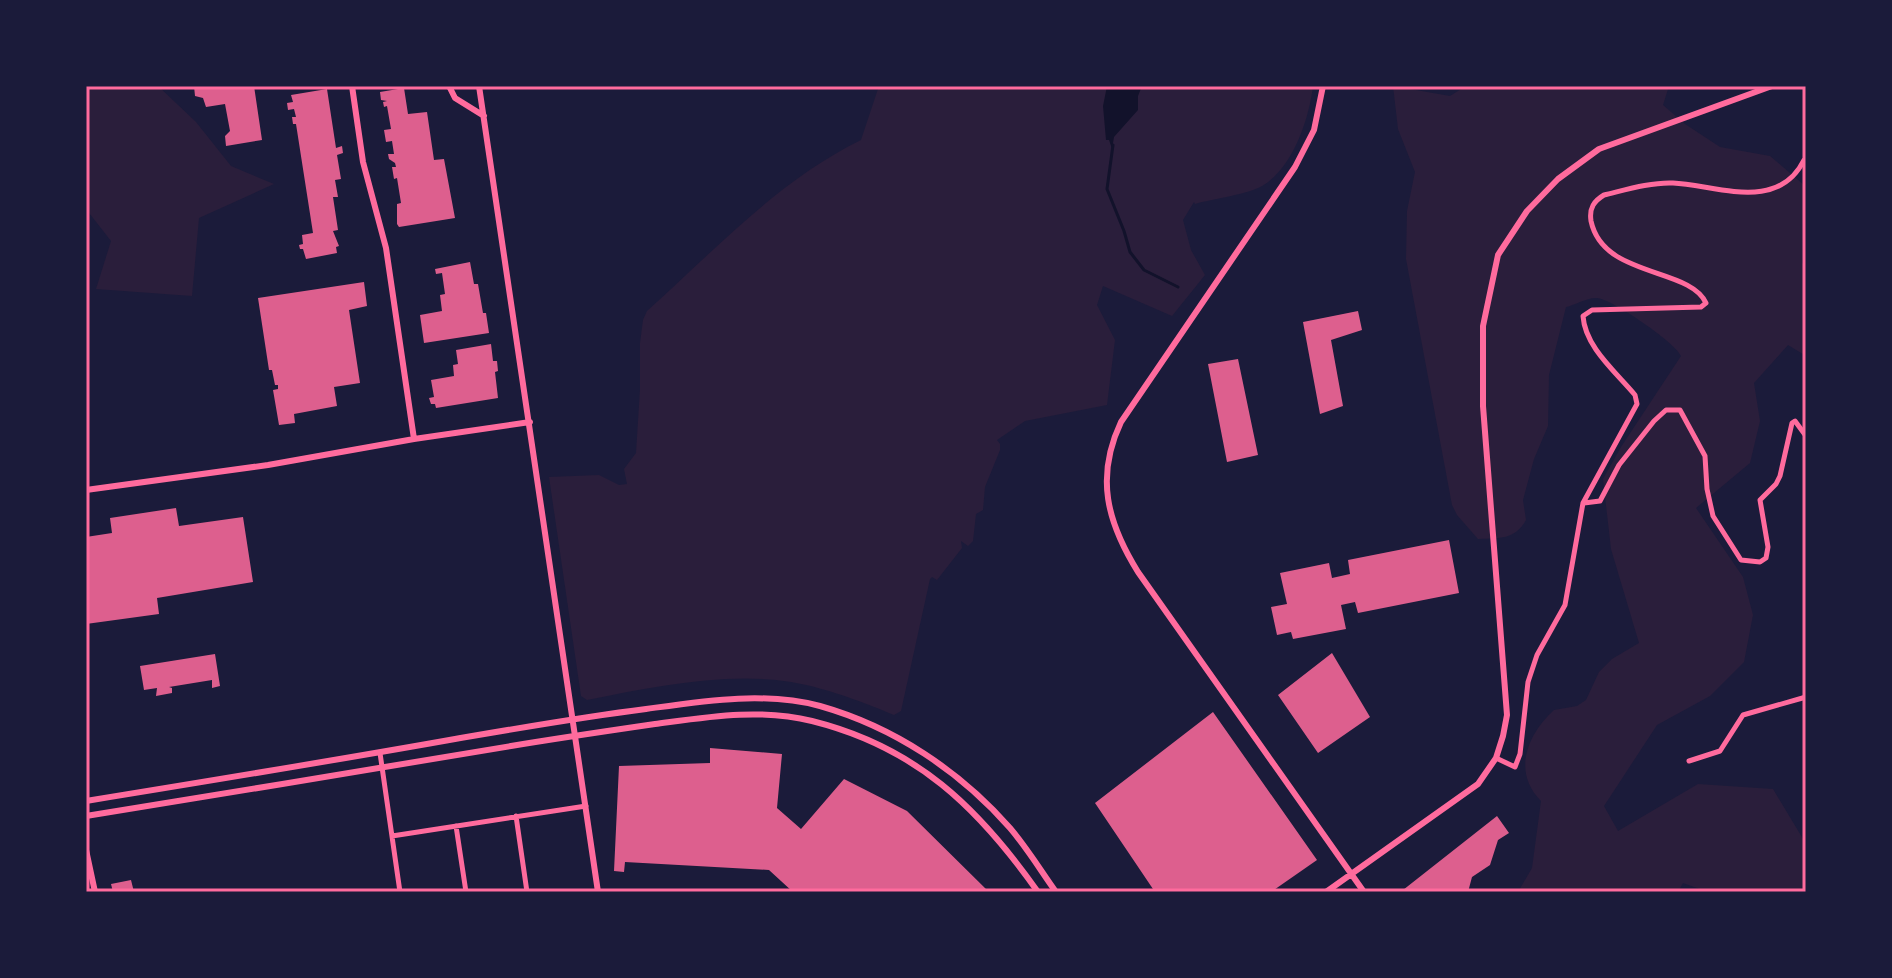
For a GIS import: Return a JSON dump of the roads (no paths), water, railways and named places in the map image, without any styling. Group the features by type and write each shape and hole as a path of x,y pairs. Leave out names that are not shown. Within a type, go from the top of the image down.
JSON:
{"street":[{"path":"352,86 363,162 386,248 414,439"},
{"path":"449,86 455,98 484,116"},
{"path":"479,86 598,892"},
{"path":"1323,86 1314,130 1302,155 1121,422 1109,458 1107,490 1113,527 1124,548 1364,892"},
{"path":"1740,86 1745,96"},
{"path":"1326,892 1478,784 1496,758 1507,715 1483,390 1483,326 1498,255 1527,211 1558,179 1599,149 1772,86"},
{"path":"1496,758 1515,767 1520,754 1528,682 1537,655 1565,605 1583,503 1637,404 1635,395 1596,349 1584,326 1583,316 1592,310 1701,307 1706,303 1695,290 1629,264 1603,246 1591,223 1590,210 1595,201 1604,195 1671,183 1743,194 1754,192 1786,181 1799,171 1804,160"},
{"path":"1583,503 1600,501 1619,465 1654,421 1666,410 1680,410 1705,456 1710,505 1719,528 1741,560 1760,562 1766,558 1768,547 1760,500 1780,476 1792,423 1795,421 1799,424 1806,436"},
{"path":"86,490 268,465 530,422"},
{"path":"1689,761 1720,751 1743,715 1806,697"},
{"path":"86,801 571,719 684,704 760,698 822,707 897,732 975,791 1012,830 1056,892"},
{"path":"86,816 576,735 760,713 793,717 852,733 890,750 947,788 989,826 1038,892"},
{"path":"380,753 400,892"},
{"path":"392,836 587,805"},
{"path":"516,816 527,892"},
{"path":"456,826 466,892"},
{"path":"86,850 95,892"}],"waterway":[{"path":"1113,145 1107,189 1130,252 1144,270 1178,287"}]}
